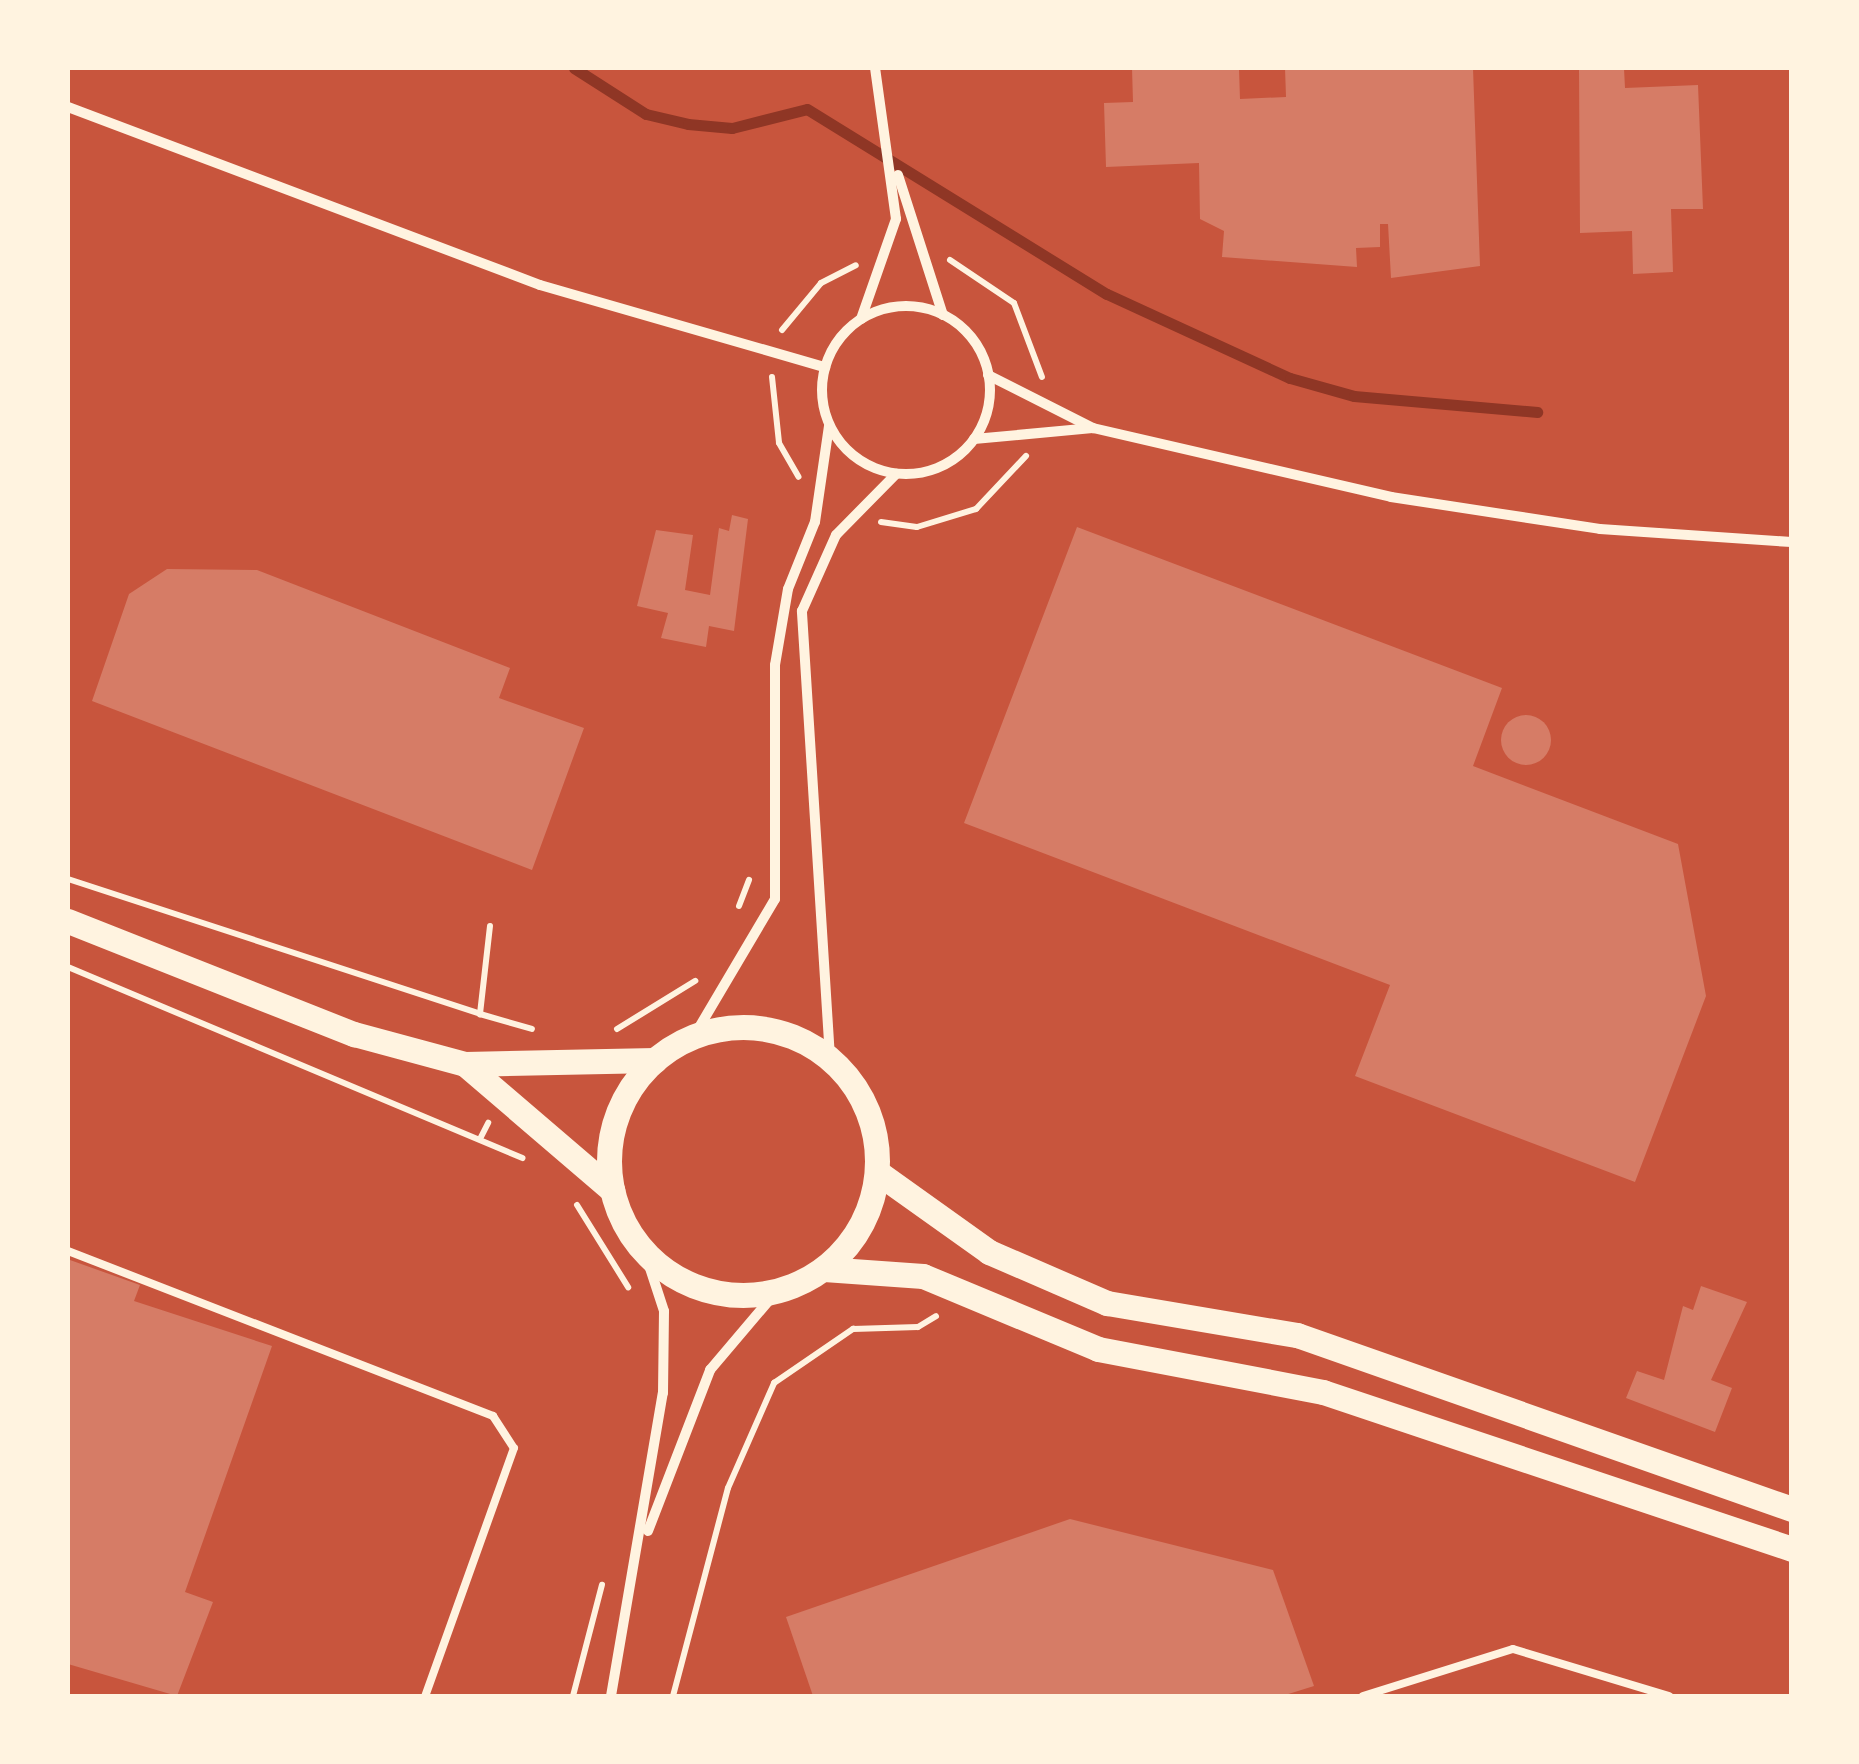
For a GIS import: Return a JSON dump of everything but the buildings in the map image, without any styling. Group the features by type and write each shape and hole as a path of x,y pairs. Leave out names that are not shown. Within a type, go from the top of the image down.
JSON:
{"main road":[{"path":"68,921 354,1034 465,1064 655,1060"},
{"path":"465,1064 612,1190 645,1253 706,1290 777,1292 824,1269 860,1226 877,1172 868,1109 830,1058 765,1028 694,1036 655,1060 616,1119 612,1190"},
{"path":"877,1172 989,1252 1107,1303 1297,1336 1792,1508"},
{"path":"824,1269 898,1270 1098,1349 1342,1398 1792,1549"}],"street":[{"path":"876,68 893,160 943,314"},
{"path":"68,107 540,285 825,367"},
{"path":"694,1036 775,899 779,629 815,522 829,426 825,367 860,319 893,241 893,160"},
{"path":"860,319 916,306 943,314 968,334 988,376 1093,428 1454,508 1792,542"},
{"path":"830,1058 802,612 859,505 896,474 949,463 974,439 988,376"},
{"path":"829,426 857,458 896,474"},
{"path":"974,439 1093,428"},
{"path":"610,1696 636,1576 666,1333 645,1253"},
{"path":"636,1576 696,1398 732,1336 777,1292"}],"lane":[{"path":"68,1251 493,1416 514,1448 425,1696"},
{"path":"1363,1696 1513,1648 1669,1696"}],"path":[{"path":"927,258 961,264 1014,304 1042,372 1042,404"},
{"path":"859,505 901,528 944,523 1007,482 1026,459 1028,434"},
{"path":"68,879 542,1032"},
{"path":"480,1014 490,926"},
{"path":"68,967 481,1137 534,1165"},
{"path":"566,1191 636,1303"},
{"path":"673,1696 733,1470 774,1383 853,1329 925,1323 951,1288"},
{"path":"574,1696 604,1579"}],"waterway":[{"path":"574,68 646,114 688,124 732,128 807,109 1107,294 1290,378 1354,396 1537,412"}]}
